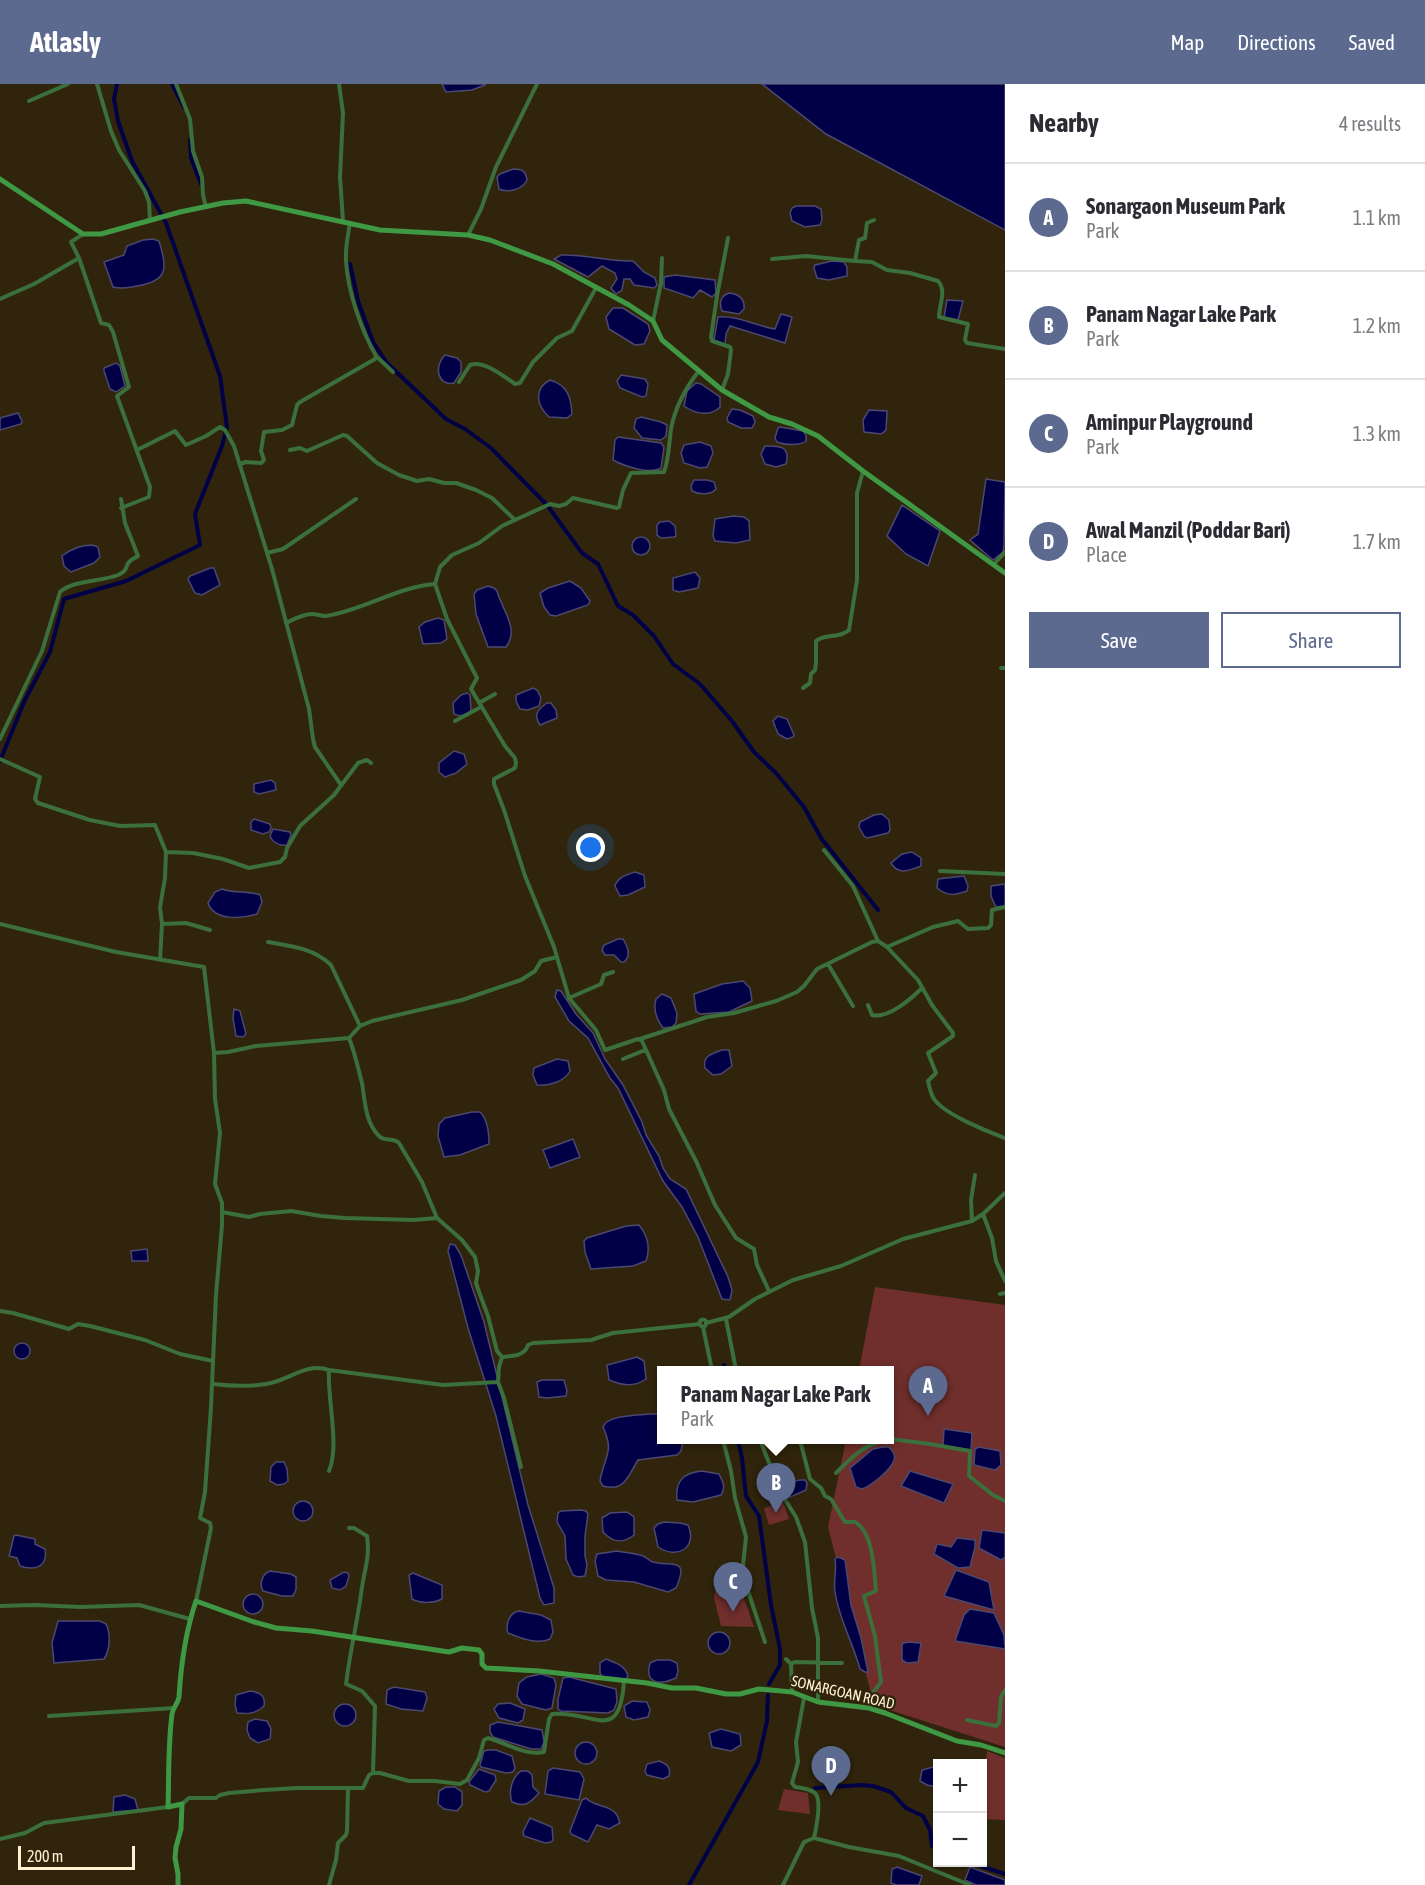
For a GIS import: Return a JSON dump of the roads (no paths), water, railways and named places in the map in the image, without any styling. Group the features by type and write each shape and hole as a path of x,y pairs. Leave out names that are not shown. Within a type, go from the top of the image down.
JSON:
{"main road":[{"path":"0,179 83,234 101,234 180,212 246,201 380,230 468,235 490,240 553,264 629,305 653,321 662,340 722,390 752,409 769,417 792,423 818,436 1005,573"},
{"path":"178,1885 175,1858 181,1829 182,1804 168,1807 171,1730 174,1708 179,1700 181,1662 196,1601 276,1628 312,1630 353,1638"},
{"name":"SONARGOAN ROAD","path":"353,1638 449,1652 462,1648 479,1650 482,1654 482,1664 486,1668 539,1671 672,1688 696,1688 726,1694 740,1694 759,1689 792,1692 818,1702 869,1708 957,1741 981,1745 1005,1753"}],"street":[{"path":"28,101 68,84"},
{"path":"97,84 119,150 145,191 151,221"},
{"path":"176,84 190,119 193,151 202,177 206,207"},
{"path":"339,84 343,113 340,177 343,221"},
{"path":"468,235 481,209 496,166 537,84"},
{"path":"855,261 859,240 865,238 867,223 874,220"},
{"path":"350,223 346,259 366,337 376,356 393,372"},
{"path":"83,234 72,241 101,323 109,325 113,332 129,387 117,396 145,470 151,495 121,508"},
{"path":"722,390 731,350 730,347 712,341 711,337 728,238"},
{"path":"772,260 806,256 872,262 887,270 910,273 938,281 943,290 939,318 968,324 965,340 967,343 1005,349"},
{"path":"0,299 34,284 79,258"},
{"path":"653,321 661,283 662,258"},
{"path":"459,382 470,365 475,363 515,384 520,383 539,356 557,338 572,331 596,288"},
{"path":"240,464 261,463 264,460 261,451 264,432 282,430 292,425 297,405 300,402 362,368 376,356"},
{"path":"698,372 687,386 679,404 672,426 664,472 631,472 619,507 573,498 560,507 550,504 502,526 479,543 452,555 440,567 435,584 447,620 477,678 471,689 516,763 515,768 494,779 494,784 525,876 549,933 568,998 596,1030 605,1050 707,1017 734,1013 776,1001 797,992 817,969 878,941"},
{"path":"137,450 176,431 186,445 206,436 220,426 231,439 267,553 286,623 309,709 312,739 341,785"},
{"path":"290,450 300,448 307,451 342,435 347,436 377,463 399,476 417,481 429,479 456,483 476,490 492,498 515,520"},
{"path":"803,687 810,683 811,674 815,670 816,641 820,637 843,635 849,630 857,580 857,493 863,471"},
{"path":"0,739 42,651 60,592 65,587 97,581 122,573 138,556 124,523 121,499"},
{"path":"267,553 284,549 356,499"},
{"path":"994,564 1005,552"},
{"path":"286,623 302,615 323,616 364,605 403,589 435,584"},
{"path":"455,721 495,694"},
{"path":"1,760 40,777 35,795 38,803 90,820 120,826 155,825 166,852 165,878 160,907 162,924 160,960"},
{"path":"166,852 193,853 223,859 249,868 280,862 285,857 287,848 300,826 324,806 358,763 367,760 371,763"},
{"path":"824,850 853,886 878,941 910,970 953,1034 928,1053 936,1073 928,1081 935,1100 958,1116 1005,1138"},
{"path":"940,871 1005,874"},
{"path":"887,947 933,927 958,921 968,929 988,928 991,925 992,910 1005,907"},
{"path":"162,924 186,923 210,930"},
{"path":"0,924 116,952 204,967 220,1133 215,1184 222,1203 222,1212 213,1384 205,1492 200,1518 210,1524 211,1528 196,1601"},
{"path":"268,942 288,944 311,951 324,958 331,965 360,1026"},
{"path":"214,1053 256,1046 348,1038 360,1026 372,1021 462,1000 521,980 535,971 541,961 556,957"},
{"path":"828,964 853,1006"},
{"path":"568,998 601,984 604,975 613,972"},
{"path":"868,1005 872,1015 877,1016 906,1003 922,988"},
{"path":"348,1038 354,1051 368,1120 383,1139 396,1140 399,1143 422,1182 437,1218 462,1240 475,1257 478,1271 476,1283 497,1351 502,1357 498,1382 521,1467"},
{"path":"640,1039 664,1090 669,1110 696,1161 715,1205 736,1238 754,1249 757,1266 770,1291"},
{"path":"623,1059 645,1050"},
{"path":"972,1221 971,1200 975,1175"},
{"path":"502,1357 522,1353 528,1345 533,1343 591,1341 613,1333 703,1325 726,1319 770,1291 793,1280 841,1266 903,1239 972,1221 1005,1193"},
{"path":"222,1212 249,1217 291,1210 345,1218 414,1220 437,1218"},
{"path":"983,1214 992,1238 996,1261 1005,1281"},
{"path":"0,1311 69,1329 78,1324 90,1326 145,1340 180,1354 213,1361"},
{"path":"726,1319 735,1366"},
{"path":"703,1325 711,1366"},
{"path":"213,1384 233,1386 266,1384 286,1379 309,1368 320,1367 443,1385 498,1382"},
{"path":"329,1370 333,1435 329,1471"},
{"path":"894,1440 970,1451 969,1476 993,1495 1005,1501"},
{"path":"724,1444 746,1537 744,1579 765,1642"},
{"path":"762,1444 781,1493 796,1517 804,1536 812,1608 818,1638 818,1702"},
{"path":"801,1444 810,1479 821,1488 825,1496 831,1499 845,1522 855,1522 861,1527 872,1548 876,1591 864,1596 875,1636 881,1682 874,1691 869,1708"},
{"path":"836,1473 854,1455 872,1444"},
{"path":"349,1528 363,1533 367,1540 367,1569 346,1684 362,1691 375,1706 373,1773"},
{"path":"0,1606 139,1605 190,1619"},
{"path":"786,1659 791,1664 792,1692"},
{"path":"791,1664 795,1662 842,1663"},
{"path":"182,1804 189,1798 216,1798 229,1793 297,1788 363,1788 369,1775 373,1773 409,1781 435,1780 460,1784 467,1780 479,1758 484,1740 488,1738 531,1753 540,1753 544,1752 552,1714 592,1719 615,1717 619,1712 623,1696 624,1681"},
{"path":"967,1720 996,1726 999,1723 1001,1697 1005,1690"},
{"path":"804,1698 796,1742 798,1761 792,1783 795,1787 813,1792 817,1796 819,1805 814,1838"},
{"path":"49,1716 174,1708"},
{"path":"329,1885 338,1843 347,1831 348,1789"},
{"path":"0,1839 25,1833 44,1823 168,1807"},
{"path":"783,1885 804,1842 814,1838 899,1856 970,1885"}],"waterway":[{"path":"0,761 24,702 50,652 64,599 126,581 200,545 195,514 222,446 227,427 220,376 166,223 132,161 118,121 114,99 117,84"},
{"path":"172,84 184,107"},
{"path":"190,140 191,158 201,184"},
{"path":"350,264 358,301 373,342 387,363 446,419 465,429 491,448 547,505 582,553 598,564 618,606 633,615 654,636 673,664 700,684 732,721 754,752 776,773 804,807 821,838 878,910"},
{"path":"739,1444 746,1496 759,1516 771,1605 780,1649 780,1665 769,1684"},
{"path":"689,1885 758,1762 767,1721 768,1695"},
{"path":"815,1788 861,1785 891,1792 906,1808 923,1816 930,1830 933,1846"},
{"path":"984,1867 1005,1874"}],"place":[{"name":"Sonargaon Museum Park","path":"928,1416"},
{"name":"Panam Nagar Lake Park","path":"776,1513"},
{"name":"Aminpur Playground","path":"733,1612"},
{"name":"Awal Manzil (Poddar Bari)","path":"831,1796"}]}
